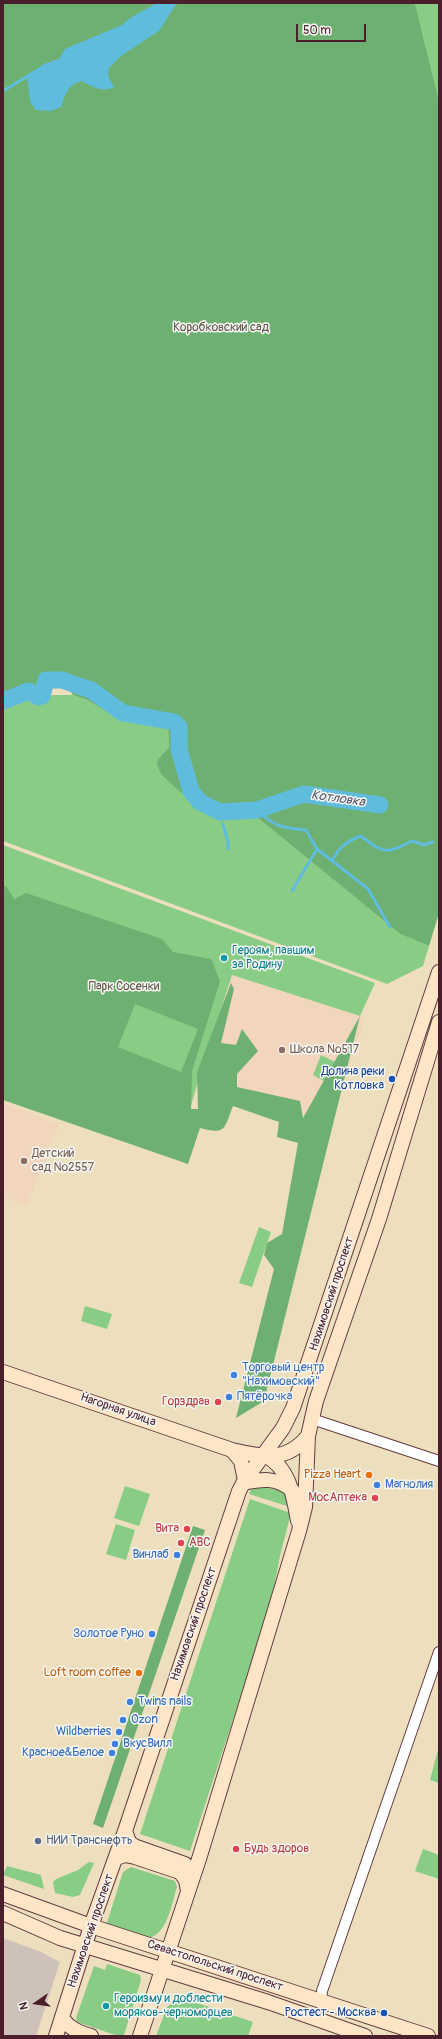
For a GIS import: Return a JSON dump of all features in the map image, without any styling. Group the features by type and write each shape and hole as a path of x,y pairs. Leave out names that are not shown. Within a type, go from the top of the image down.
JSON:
{"main road":[{"name":"Нахимовский проспект","path":"56,2036 84,1946 116,1858 244,1481 264,1455 293,1408 439,972"},
{"name":"Нахимовский проспект","path":"139,2035 170,1951 299,1531 305,1507 308,1436 312,1419 379,1219 439,1022"},
{"name":"Нагорная улица","path":"3,1372 232,1450 264,1455 280,1455 299,1447 308,1436"},
{"path":"232,1450 262,1450 279,1427 286,1421"},
{"path":"232,1450 241,1461 244,1481 269,1479 282,1483 292,1490"},
{"name":"Нагорная улица","path":"264,1455 271,1458 281,1469 292,1490"},
{"name":"Нахимовский проспект","path":"292,1490 299,1531"},
{"path":"125,1831 129,1842 134,1846 185,1864 193,1863 199,1859"},
{"path":"116,1858 125,1855 135,1857 180,1872 186,1880 188,1891"},
{"name":"Севастопольский проспект","path":"3,1894 91,1926 428,2036"},
{"name":"Севастопольский проспект","path":"3,1913 84,1946 268,2002 365,2036"},
{"path":"62,2018 68,2026 76,2031 91,2036"}],"street":[{"path":"312,1419 438,1463"},
{"path":"321,2000 322,1991 439,1652"}],"shaded area":[{"name":"Школа №517","path":"232,975 365,1018 332,1124 198,1081"},
{"name":"Детский сад №2557","path":"3,1103 58,1124 27,1206 3,1197"},
{"path":"3,1938 41,1952 60,1962 36,2036 3,2036"}],"green space":[{"name":"Коробковский сад","path":"3,3 415,3 439,101 439,913 429,946 400,934 253,814 206,803 180,792 161,774 157,764 158,759 169,747 168,728 164,723 102,709 87,700 73,695 62,679 46,679 41,695 37,695 29,690 3,699"},
{"path":"415,3 439,3 439,101"},
{"path":"30,690 37,695 73,695 87,700 102,709 164,723 168,728 169,747 158,759 206,803 253,814 400,934 429,946 423,966 387,984 3,841 3,699"},
{"name":"Парк Сосенки","path":"3,845 375,983 360,1016 232,975 190,1109 3,1037"},
{"path":"6,886 14,899 26,893 162,939 173,952 211,959 220,981 192,1071 191,1109 198,1109 197,1072 231,983 234,989 221,1043 236,1045 242,1029 258,1051 237,1074 237,1087 300,1101 303,1118 360,1016 264,1401 236,1418 274,1269 264,1255 267,1243 282,1234 298,1143 277,1137 279,1122 233,1106 228,1120 223,1128 215,1131 200,1128 188,1164 3,1100 3,887","holes":["135,1004 198,1029 181,1072 118,1047"]},
{"path":"321,1055 335,1062 324,1081 313,1075"},
{"path":"259,1227 271,1232 252,1287 239,1283"},
{"path":"85,1306 112,1314 107,1329 81,1321"},
{"path":"125,1486 150,1494 139,1526 114,1518"},
{"path":"255,1486 284,1491 287,1494 290,1507 249,1494 251,1489"},
{"path":"250,1499 291,1513 280,1556 271,1603 190,1851 140,1834"},
{"path":"116,1524 135,1530 126,1560 106,1554"},
{"path":"193,1526 205,1530 103,1828 93,1824"},
{"path":"439,1746 439,1783 430,1780"},
{"path":"423,1849 439,1855 439,1879 415,1871"},
{"path":"89,1862 94,1863 80,1895 73,1897 55,1893 53,1882 56,1879 78,1870"},
{"path":"7,1866 41,1875 44,1889 3,1875"},
{"path":"131,1867 175,1881 177,1887 168,1918 164,1926 159,1932 146,1939 106,1926 123,1872"},
{"path":"107,1964 140,1975 141,1980 124,2035 115,2035 77,2022 76,2018 94,1966 105,1970"},
{"path":"177,2000 194,2002 253,2022 248,2036 156,2036 167,2007"}],"water":[{"path":"157,3 177,3 159,31 121,56 109,68 108,76 114,87 110,89 102,89 82,81 77,82 70,87 61,107 51,111 36,110 30,102 27,75 44,64 59,59 65,49 122,25 130,18"}],"waterway":[{"path":"3,91 31,74"},
{"name":"Котловка","path":"3,701 29,691 38,697 42,696 46,680 62,680 91,690 123,713 174,722 179,727 179,749 191,791 200,802 220,812 257,810 304,794 380,805"},
{"path":"257,810 273,823 285,827 306,830 317,849 368,889 390,927"},
{"name":"Котловка","path":"220,812 221,817"},
{"path":"223,824 228,842 228,849"},
{"path":"332,861 344,845 361,836 380,849 385,850 391,850 412,841 424,845 433,842"},
{"path":"292,891 317,849"}],"place":[{"name":"Героям, павшим за Родину","path":"224,958"},
{"name":"Школа №517","path":"282,1050"},
{"name":"Долина реки Котловка","path":"392,1079"},
{"name":"Детский сад №2557","path":"24,1161"},
{"name":"Торговый центр \"Нахимовский\"","path":"234,1375"},
{"name":"Пятёрочка","path":"229,1397"},
{"name":"Горздрав","path":"218,1402"},
{"name":"Pizza Heart","path":"369,1475"},
{"name":"Магнолия","path":"377,1485"},
{"name":"МосАптека","path":"375,1498"},
{"name":"Вита","path":"187,1529"},
{"name":"ABC","path":"181,1543"},
{"name":"Винлаб","path":"177,1555"},
{"name":"Золотое Руно","path":"152,1634"},
{"name":"Loft room coffee","path":"139,1673"},
{"name":"Twins nails","path":"130,1702"},
{"name":"Ozon","path":"123,1720"},
{"name":"Wildberries","path":"119,1732"},
{"name":"ВкусВилл","path":"115,1744"},
{"name":"Красное&Белое","path":"112,1753"},
{"name":"НИИ Транснефть","path":"38,1841"},
{"name":"Будь здоров","path":"236,1849"},
{"name":"Героизму и доблести моряков-черноморцев","path":"106,2006"},
{"name":"Ростест - Москва","path":"384,2013"}]}
